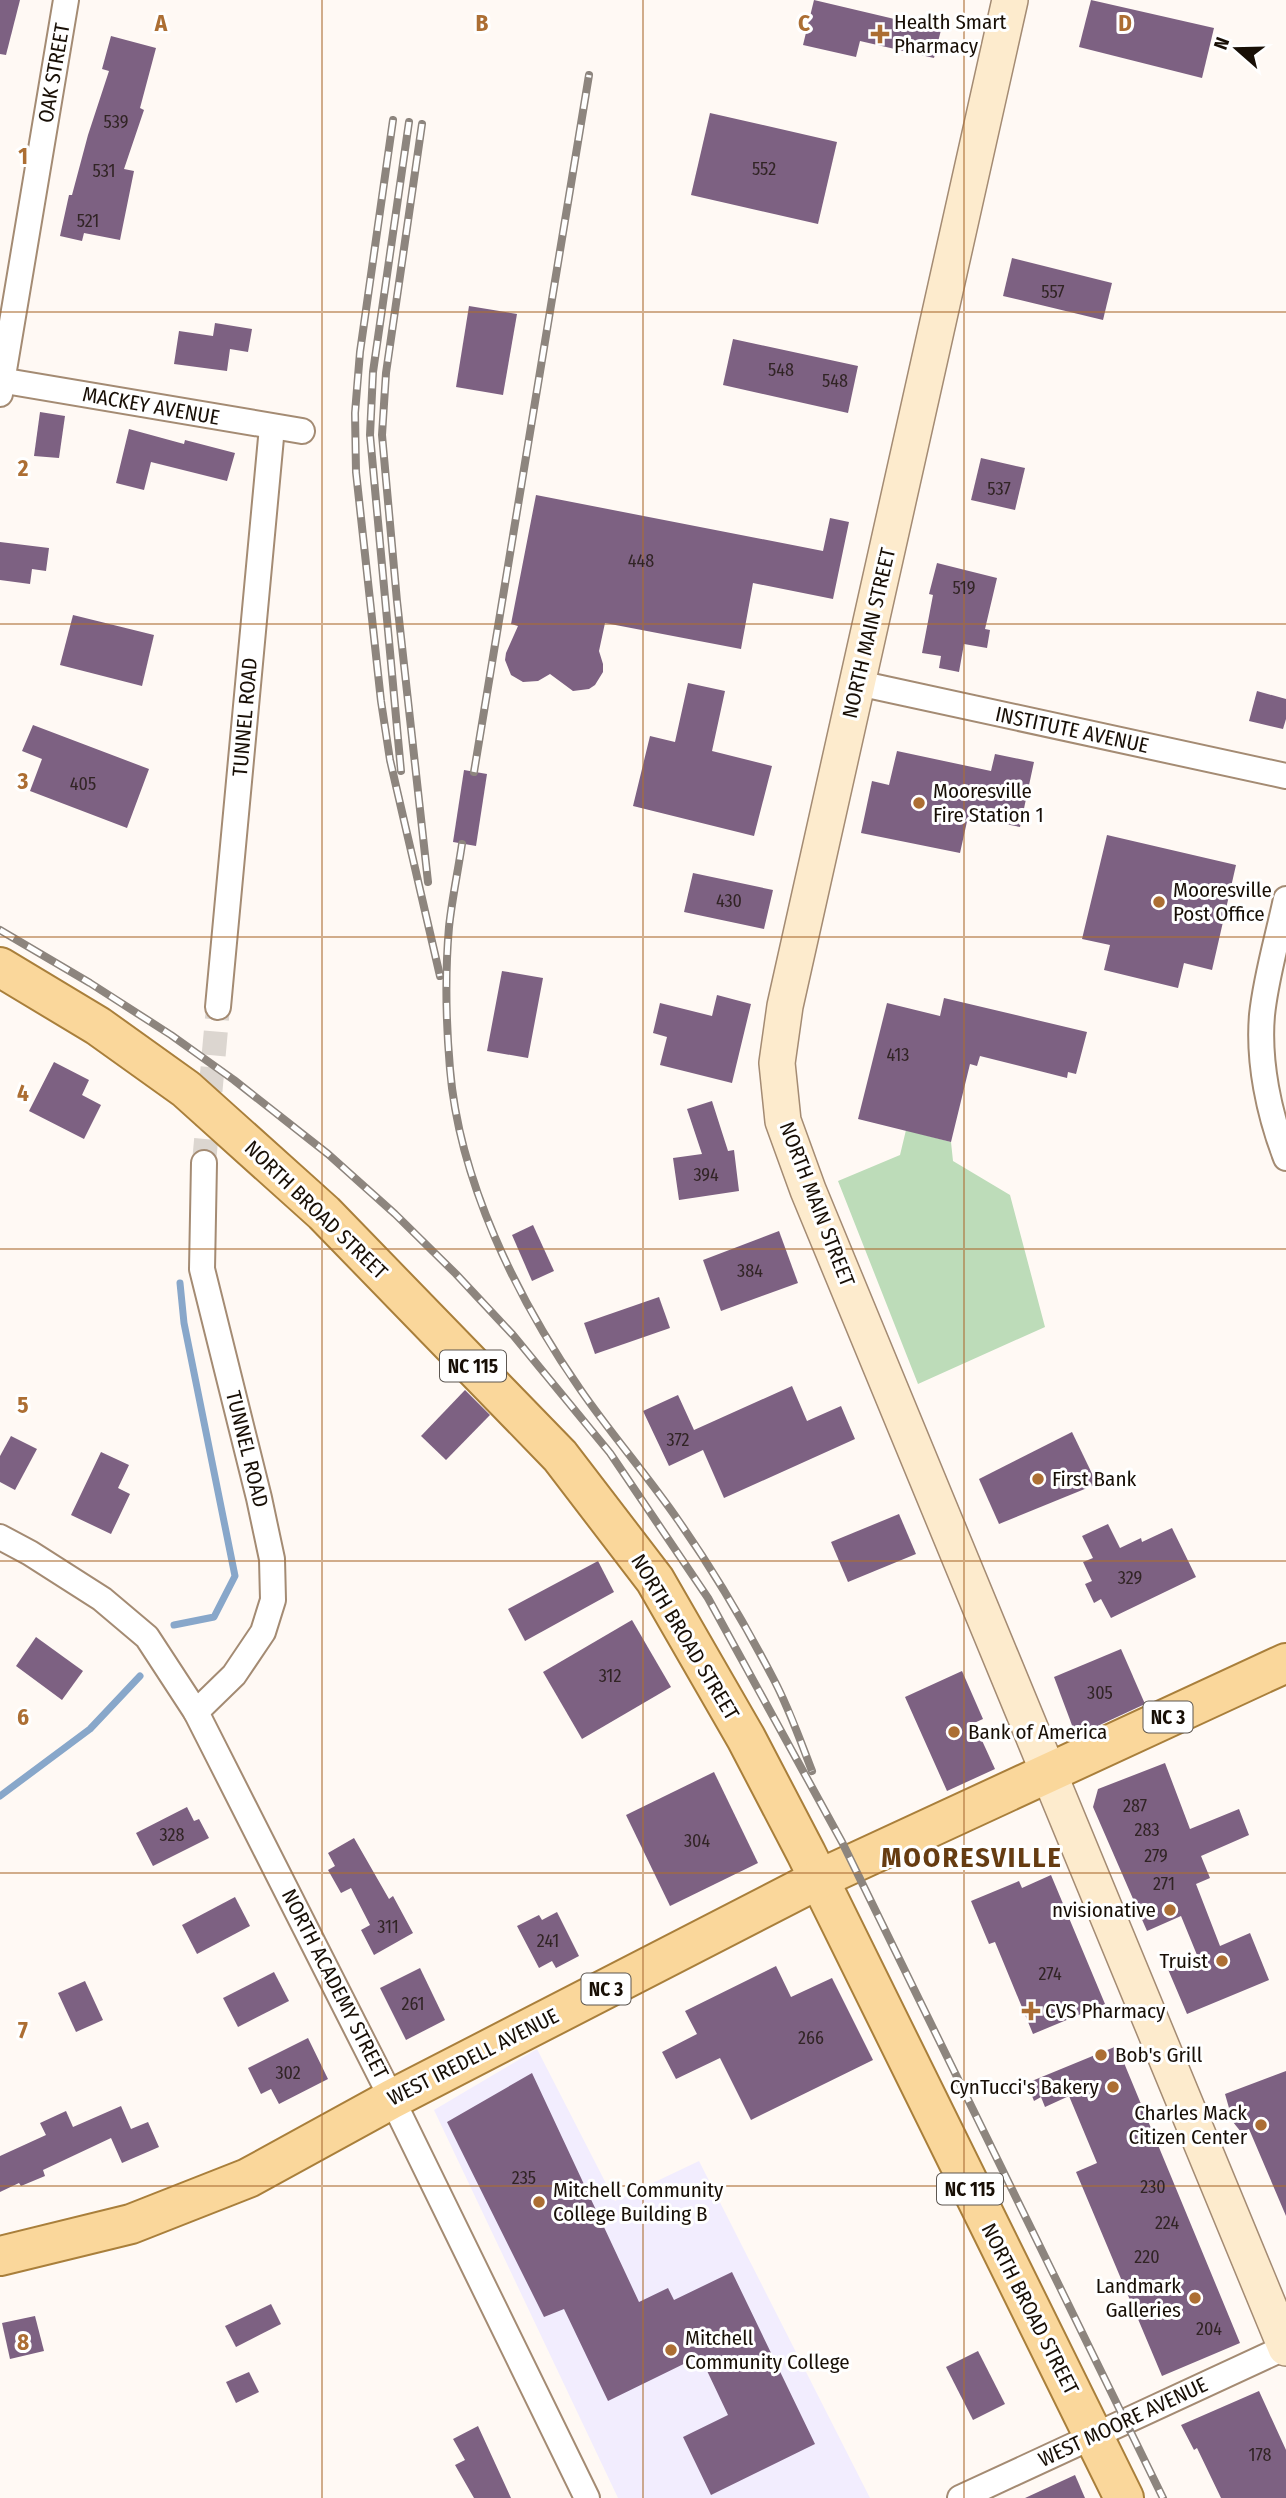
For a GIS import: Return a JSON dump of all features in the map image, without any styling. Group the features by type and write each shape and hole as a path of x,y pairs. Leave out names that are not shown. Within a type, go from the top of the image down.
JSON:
{"main road":[{"name":"NORTH MAIN STREET","path":"1010,0 785,1006 777,1063 783,1121 808,1189 1136,1989 1286,2347"},
{"name":"NORTH BROAD STREET","path":"0,967 98,1026 186,1089 324,1213 560,1456 655,1580 746,1738 819,1879 1124,2498"},
{"name":"NC 3","path":"1049,1772 1286,1663"},
{"name":"WEST IREDELL AVENUE","path":"0,2256 131,2224 248,2178 392,2099 819,1879 1049,1772"}],"street":[{"name":"OAK STREET","path":"1,385 66,0"},
{"name":"MACKEY AVENUE","path":"1,385 302,431"},
{"name":"TUNNEL ROAD","path":"218,1007 272,427"},
{"name":"INSTITUTE AVENUE","path":"858,683 1286,776"},
{"path":"1286,899 1262,1017 1262,1055 1270,1110 1286,1158"},
{"name":"TUNNEL ROAD","path":"197,1712 242,1664 263,1632 273,1600 272,1559 262,1510 202,1269 204,1163"},
{"name":"NORTH ACADEMY STREET","path":"0,1537 102,1599 146,1637 197,1712 392,2099 587,2498"},
{"name":"WEST MOORE AVENUE","path":"961,2498 1286,2347"}],"shaded area":[{"name":"Mitchell Community College","path":"537,2049 615,2201 699,2161 870,2498 618,2498 434,2110"}],"green space":[{"path":"906,1130 951,1142 953,1161 1010,1195 1045,1327 918,1384 838,1181 900,1155"}],"building":[{"path":"0,0 20,0 6,55 0,54"},
{"path":"814,0 941,30 934,58 860,41 856,57 803,45"},
{"path":"1091,0 1214,28 1202,78 1079,47"},
{"path":"111,36 156,48 140,108 144,110 124,169 134,171 120,240 84,233 82,241 60,236 69,195 72,195 109,71 102,69"},
{"path":"710,113 837,142 818,224 691,195"},
{"path":"1012,258 1112,283 1103,320 1003,296"},
{"path":"469,306 517,314 503,395 456,387"},
{"path":"215,323 252,329 248,352 230,349 227,371 174,364 179,331 213,336"},
{"path":"733,339 858,366 848,413 723,385"},
{"path":"40,412 65,416 59,458 34,456"},
{"path":"129,429 184,444 185,440 235,453 227,481 151,462 144,490 116,483"},
{"path":"981,458 1025,468 1015,510 971,500"},
{"path":"536,495 823,551 830,518 849,522 833,599 753,583 741,649 605,623 599,651 603,672 595,685 589,689 573,691 550,674 538,681 523,682 511,675 505,660 518,626 511,624"},
{"path":"0,542 49,548 46,571 32,569 30,584 0,580"},
{"path":"937,563 997,578 985,629 990,630 987,648 964,644 959,672 939,668 941,656 922,653 933,595 929,594"},
{"path":"73,615 154,635 142,686 60,665"},
{"path":"688,683 725,691 712,751 772,766 754,836 633,806 650,736 675,742"},
{"path":"1257,691 1286,699 1283,729 1249,721"},
{"path":"33,725 149,769 127,828 30,791 42,759 22,751"},
{"path":"897,751 991,771 995,754 1034,762 1020,827 968,817 960,853 861,833 872,781 889,785"},
{"path":"464,770 487,774 476,846 453,842"},
{"name":"Mooresville Post Office","path":"1107,835 1236,865 1212,970 1184,963 1178,988 1104,970 1110,945 1082,939"},
{"path":"693,873 773,890 764,929 684,912"},
{"path":"502,971 543,978 528,1058 487,1051"},
{"path":"717,995 751,1004 732,1083 660,1065 667,1037 653,1033 660,1003 712,1016"},
{"path":"944,998 1087,1032 1076,1074 1068,1072 1067,1078 980,1056 977,1066 970,1064 951,1142 858,1119 887,1003 940,1016"},
{"path":"54,1062 89,1080 82,1095 101,1105 84,1139 29,1111"},
{"path":"712,1101 728,1151 734,1150 739,1191 679,1200 673,1158 702,1154 687,1109"},
{"path":"533,1225 554,1271 532,1281 512,1235"},
{"path":"779,1231 798,1283 721,1311 703,1260"},
{"path":"659,1297 670,1328 595,1354 584,1323"},
{"path":"792,1386 807,1421 841,1406 855,1439 724,1498 703,1450 669,1466 643,1411 678,1395 694,1430"},
{"path":"465,1390 490,1415 446,1460 421,1436"},
{"path":"1072,1432 1097,1484 999,1524 979,1479"},
{"path":"11,1436 37,1449 15,1490 0,1482 0,1456"},
{"path":"101,1452 129,1465 118,1488 130,1494 111,1534 71,1515"},
{"path":"899,1514 916,1554 848,1582 831,1542"},
{"path":"1108,1524 1120,1548 1141,1538 1142,1542 1172,1528 1196,1577 1111,1618 1101,1599 1094,1603 1085,1584 1092,1581 1083,1562 1093,1558 1082,1536"},
{"path":"598,1561 614,1592 525,1641 508,1609"},
{"path":"632,1620 671,1687 582,1739 543,1672"},
{"path":"36,1637 83,1671 62,1700 16,1666"},
{"path":"1121,1649 1145,1704 1076,1736 1054,1677"},
{"path":"962,1671 983,1719 974,1723 995,1769 947,1791 905,1697"},
{"path":"1165,1763 1190,1829 1239,1809 1249,1835 1201,1856 1210,1878 1196,1884 1220,1946 1250,1933 1269,1980 1187,2014 1167,1967 1197,1955 1181,1916 1147,1931 1093,1807 1098,1789"},
{"path":"714,1772 758,1863 670,1906 626,1815"},
{"path":"187,1807 194,1821 199,1819 209,1838 153,1866 136,1833"},
{"path":"354,1838 389,1899 393,1896 413,1933 374,1955 361,1930 370,1925 351,1888 341,1893 328,1870 335,1866 328,1853"},
{"name":"CVS Pharmacy","path":"1051,1875 1105,2004 1033,2034 995,1942 989,1944 971,1901 1019,1881 1022,1888"},
{"path":"235,1897 250,1926 197,1954 182,1925"},
{"path":"557,1912 579,1956 556,1968 552,1961 539,1968 517,1926 539,1915 542,1920"},
{"path":"776,1966 791,1997 832,1978 873,2060 751,2120 720,2058 676,2079 662,2052 697,2034 685,2011"},
{"path":"420,1968 445,2020 406,2040 380,1988"},
{"path":"274,1972 289,2001 238,2027 223,1998"},
{"path":"85,1981 103,2020 76,2032 58,1993"},
{"path":"308,2038 328,2079 279,2104 271,2089 261,2094 248,2068"},
{"path":"1117,2046 1240,2343 1162,2376 1076,2172 1097,2163 1069,2096 1045,2107 1041,2097 1034,2101 1027,2083"},
{"name":"Charles Mack Citizen Center","path":"1286,2071 1286,2216 1249,2129 1241,2132 1233,2122 1225,2094"},
{"path":"532,2073 639,2302 668,2288 674,2300 732,2272 815,2444 711,2495 683,2437 728,2415 700,2356 608,2401 564,2309 544,2317 447,2122"},
{"path":"121,2106 131,2129 148,2122 159,2147 122,2163 111,2138 43,2170 45,2176 21,2186 19,2183 0,2192 0,2156 46,2135 40,2123 66,2111 73,2127"},
{"path":"271,2304 281,2324 236,2347 225,2326"},
{"path":"35,2316 44,2351 10,2359 2,2323"},
{"path":"978,2351 1005,2404 973,2420 946,2367"},
{"path":"249,2372 259,2392 236,2403 226,2382"},
{"path":"1259,2391 1286,2450 1286,2498 1221,2498 1197,2448 1194,2450 1181,2425"},
{"path":"478,2426 511,2498 474,2498 455,2465 465,2460 453,2439"},
{"path":"1075,2475 1085,2498 1025,2498"}],"waterway":[{"path":"174,1625 214,1617 235,1576 184,1323 180,1283"},
{"path":"0,1796 90,1729 140,1676"}],"tunnel":[{"path":"204,1163 218,1007"}],"railway":[{"path":"474,772 589,75"},
{"path":"393,120 360,352 355,413 356,472 390,760 440,976"},
{"path":"401,771 370,435 373,372 409,122"},
{"path":"422,124 386,373 382,435 428,882"},
{"path":"462,844 449,927 448,1034 456,1111 478,1195 534,1317 592,1406 678,1520 740,1617 779,1689 812,1771"},
{"path":"0,930 171,1035 234,1080 328,1154 456,1274 513,1335 610,1453 708,1598 842,1842 1163,2498"}],"place":[{"name":"Health Smart Pharmacy","path":"880,34"},
{"name":"Mooresville Fire Station 1","path":"919,803"},
{"name":"Mooresville Post Office","path":"1159,902"},
{"name":"First Bank","path":"1038,1479"},
{"name":"Bank of America","path":"954,1732"},
{"name":"nvisionative","path":"1170,1910"},
{"name":"Truist","path":"1222,1961"},
{"name":"CVS Pharmacy","path":"1031,2011"},
{"name":"Bob's Grill","path":"1101,2055"},
{"name":"CynTucci's Bakery","path":"1113,2087"},
{"name":"Charles Mack Citizen Center","path":"1261,2125"},
{"name":"Mitchell Community College Building B","path":"539,2202"},
{"name":"Landmark Galleries","path":"1195,2298"},
{"name":"Mitchell Community College","path":"671,2350"}],"district":[{"name":"MOORESVILLE","path":"972,1857"}]}
